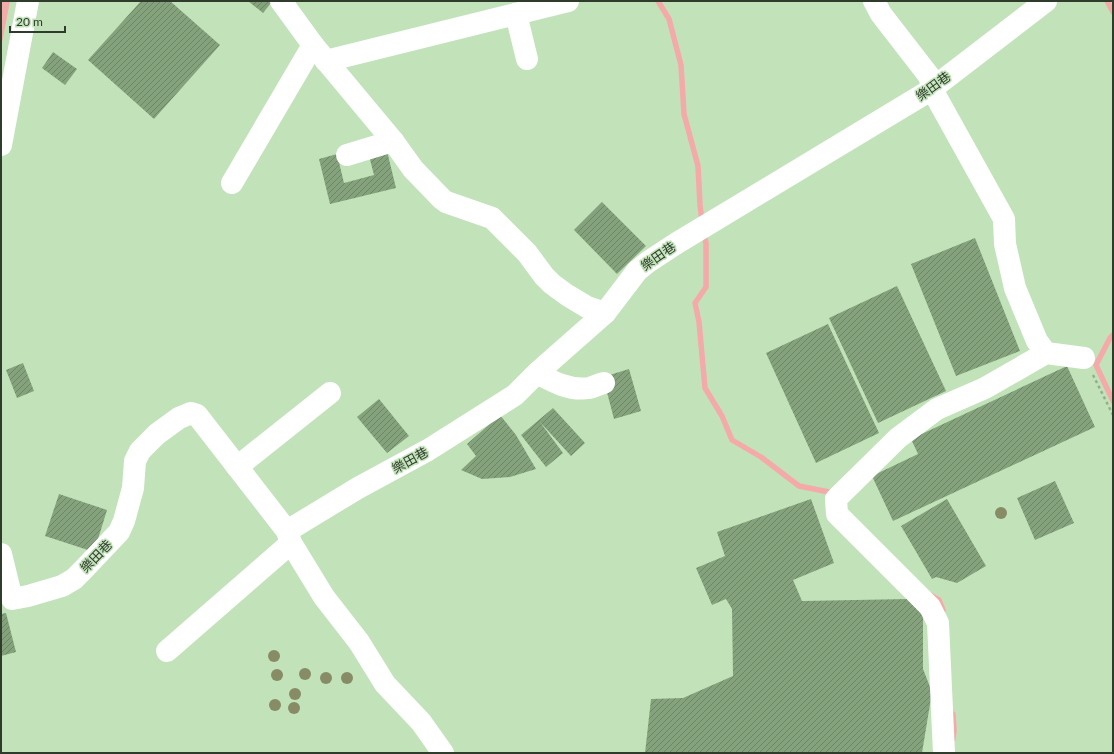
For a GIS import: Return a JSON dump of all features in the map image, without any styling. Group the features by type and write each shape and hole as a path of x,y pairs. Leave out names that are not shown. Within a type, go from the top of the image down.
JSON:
{"street":[{"path":"1,145 28,1"},
{"path":"281,1 320,53 394,141 413,169 442,199 446,202 476,211 492,218 527,253 544,276 552,284 567,295 587,306 605,313"},
{"path":"232,183 320,53 511,10 568,1"},
{"path":"874,1 881,14 929,76 934,93 1004,219 1005,244 1015,288 1037,341 1046,353"},
{"name":"樂田巷","path":"289,537 358,488 428,450 514,395 605,313 637,271 648,262 929,91 932,87 1046,1"},
{"path":"511,10 527,58"},
{"path":"347,155 394,141"},
{"path":"944,753 938,623 930,606 837,514 836,499 898,438 937,409 985,388 1046,353 1084,358"},
{"path":"537,373 553,382 567,387 589,388 604,383"},
{"path":"237,467 330,394"},
{"name":"樂田巷","path":"1,554 12,599 62,586 74,579 119,532 124,521 133,488 135,461 140,451 157,434 180,418 191,414 197,415 208,427 289,537 324,597 359,642 385,684 421,722 443,753"},
{"path":"168,651 289,537"}],"path":[{"path":"1084,358 1113,415"}],"shaded area":[{"path":"1,1 10,1 1,48"}],"building":[{"path":"141,1 170,1 220,45 154,119 88,60"},
{"path":"248,1 268,1 271,3 263,13"},
{"path":"53,52 77,69 65,85 42,68"},
{"path":"385,143 396,188 330,204 319,159 337,154 344,183 374,175 367,148"},
{"path":"602,202 646,246 617,274 574,230"},
{"path":"975,238 1020,351 956,376 911,264"},
{"path":"897,286 946,391 878,423 829,318"},
{"path":"828,324 879,433 816,463 766,353"},
{"path":"23,363 34,391 17,398 6,370"},
{"path":"1067,366 1095,427 893,521 872,476 918,454 911,439"},
{"path":"629,369 641,411 614,419 603,377"},
{"path":"379,399 409,436 387,453 357,417"},
{"path":"553,408 585,443 571,456 540,422 563,453 546,467 521,435"},
{"path":"500,415 516,435 536,469 510,477 482,479 461,470 476,456 467,444"},
{"path":"1055,481 1074,523 1035,540 1017,498"},
{"path":"59,494 107,510 94,552 45,536"},
{"path":"811,499 834,563 793,580 802,601 908,599 923,616 923,669 932,692 922,753 645,753 651,699 683,698 733,676 732,609 726,599 712,605 696,568 725,556 717,532"},
{"path":"947,499 986,566 957,583 936,577 932,579 901,526"},
{"path":"6,613 16,652 1,656 1,614"}],"waterway":[{"path":"658,1 669,19 681,65 684,114 698,166 702,222"},
{"path":"1107,1 1113,12"},
{"path":"704,232 706,244 706,287 695,303 699,322 705,388 722,416 732,440 761,457 799,486 834,493"},
{"path":"1113,335 1096,365 1113,401"},
{"path":"930,595 939,600 943,610"},
{"path":"953,714 953,739"}]}
